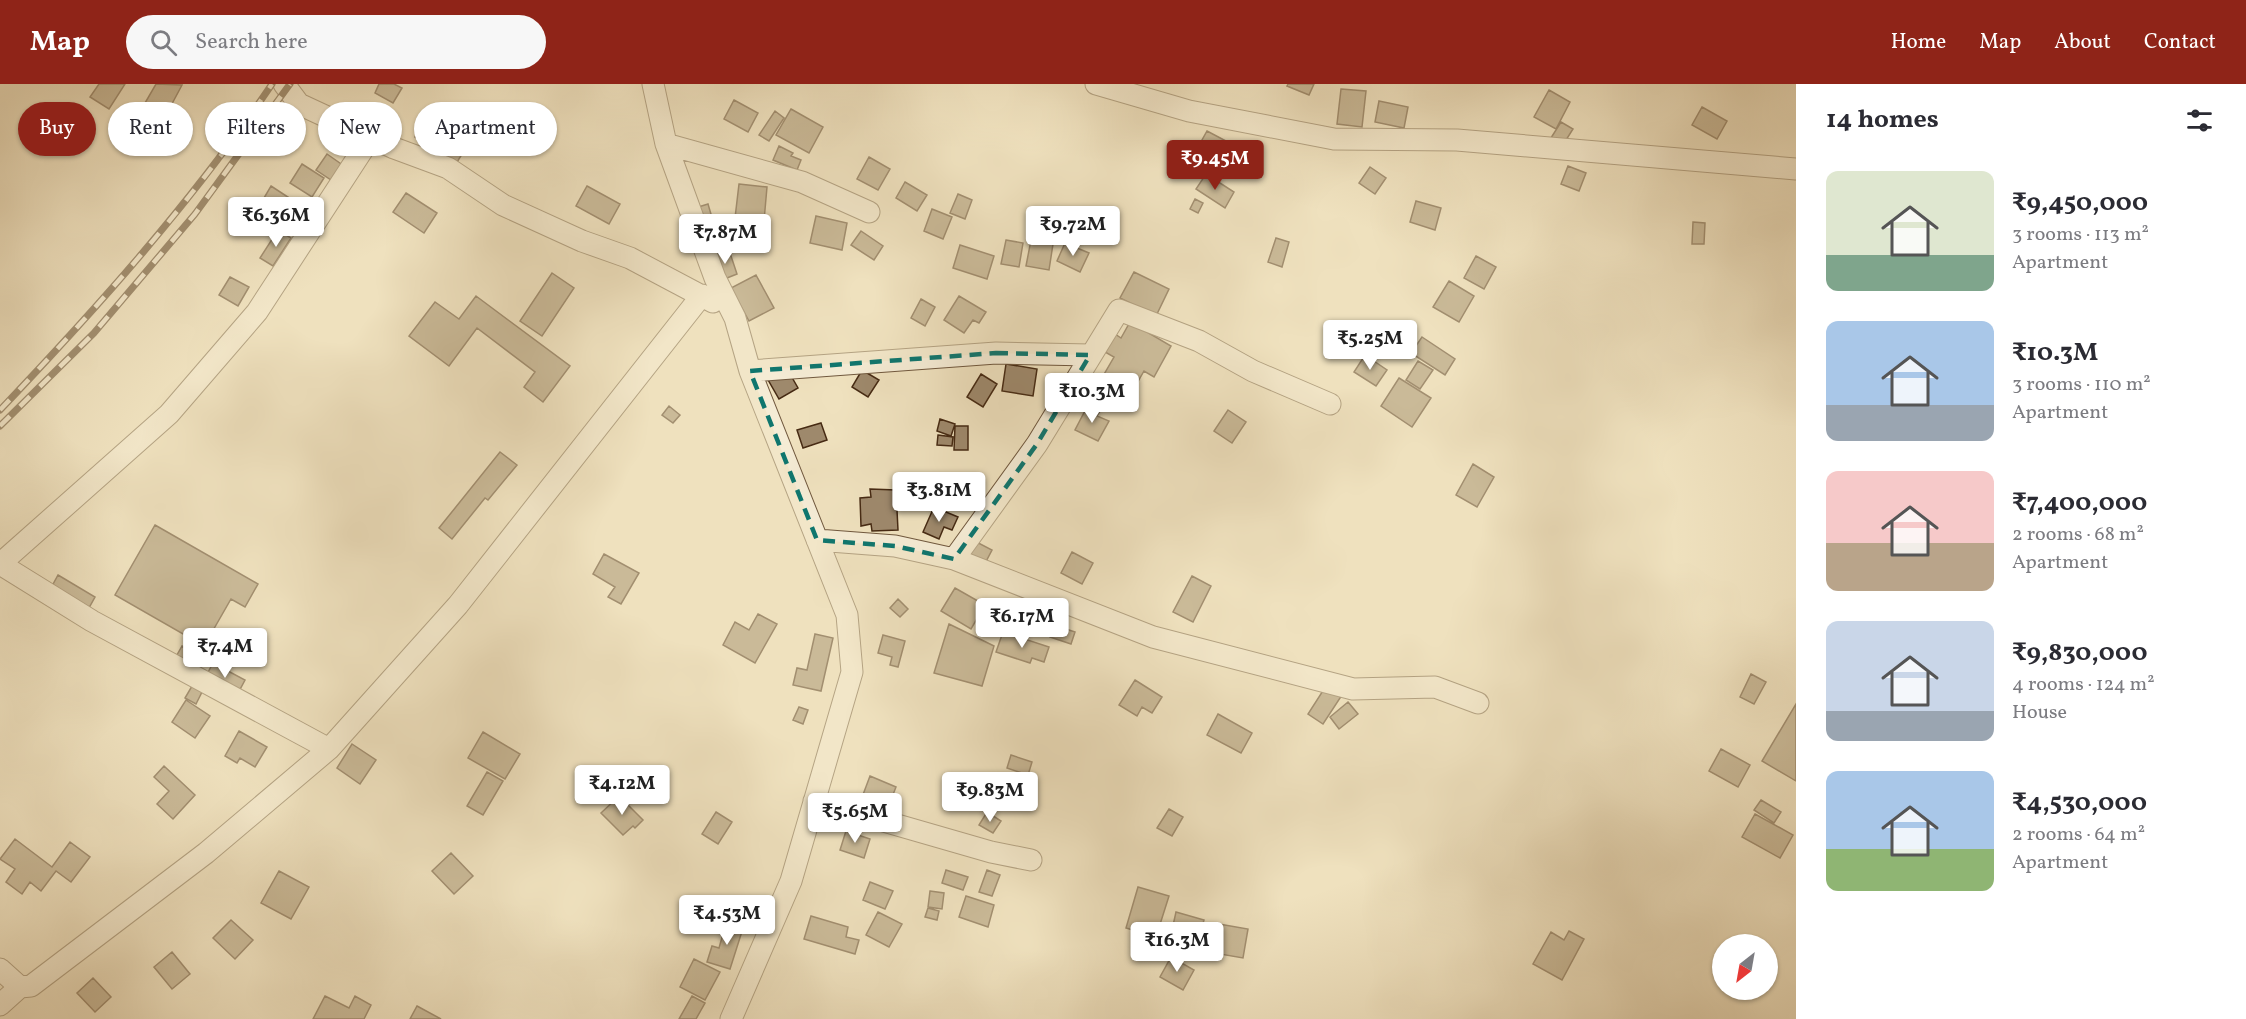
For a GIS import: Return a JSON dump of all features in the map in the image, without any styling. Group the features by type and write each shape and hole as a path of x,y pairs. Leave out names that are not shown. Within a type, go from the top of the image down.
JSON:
{"street":[{"path":"284,84 298,104 318,113"},
{"path":"653,84 666,144 715,278 735,318 750,371 847,615 852,672 791,881 730,1019"},
{"path":"1096,84 1189,111 1334,139 1457,140 1796,170"},
{"path":"666,144 802,182 869,212"},
{"path":"402,149 448,168 503,205 582,241 630,258 702,295 735,318"},
{"path":"328,749 92,621 0,564 169,414 250,321 359,156"},
{"path":"0,1005 20,987 32,986 197,860 328,749 458,605 702,295"},
{"path":"954,559 1037,444 1119,310 1199,341 1253,371 1330,404"},
{"path":"750,371 996,353 1090,355"},
{"path":"817,540 895,546 954,559 1153,637 1353,689 1434,687 1478,703"},
{"path":"814,801 991,852 1031,860"},
{"path":"0,969 20,987"}],"highlighted area":[{"path":"996,353 1090,355 1037,444 954,559 895,546 817,540 750,371"}],"building":[{"path":"99,84 125,84 113,102 108,102 108,108 90,97"},
{"path":"156,84 182,85 173,102 146,102"},
{"path":"379,84 394,84 402,88 394,102 375,93"},
{"path":"1288,84 1314,84 1309,95 1287,86"},
{"path":"1341,89 1366,91 1362,127 1337,124"},
{"path":"1549,90 1570,102 1556,129 1534,117"},
{"path":"734,100 758,113 748,132 724,119"},
{"path":"1379,101 1408,107 1404,128 1375,122"},
{"path":"1702,107 1727,121 1717,139 1692,125"},
{"path":"791,109 823,127 809,153 776,135"},
{"path":"775,111 784,118 769,141 759,135"},
{"path":"1561,122 1573,129 1561,148 1549,141"},
{"path":"1207,131 1228,142 1218,160 1197,149"},
{"path":"779,146 793,153 791,156 801,160 797,170 773,160"},
{"path":"326,156 330,156 344,166 334,182 316,170"},
{"path":"438,156 461,156 454,167"},
{"path":"869,157 890,169 878,190 857,179"},
{"path":"302,164 324,178 312,197 290,183"},
{"path":"1568,166 1586,173 1579,191 1561,184"},
{"path":"1370,167 1386,178 1375,194 1359,183"},
{"path":"1206,174 1234,192 1225,208 1196,189"},
{"path":"905,182 927,195 917,211 896,198"},
{"path":"739,184 767,187 764,221 735,218"},
{"path":"271,186 294,201 284,218 261,203"},
{"path":"587,186 620,204 609,224 576,206"},
{"path":"406,193 437,213 424,233 393,212"},
{"path":"958,194 972,200 965,219 950,213"},
{"path":"1195,199 1203,203 1198,213 1190,209"},
{"path":"1416,201 1441,208 1435,230 1410,222"},
{"path":"708,204 718,238 705,242 695,208"},
{"path":"932,209 952,217 943,239 924,231"},
{"path":"816,216 847,223 842,250 810,243"},
{"path":"1693,222 1705,223 1704,244 1692,244"},
{"path":"278,230 291,238 273,266 260,258"},
{"path":"861,231 883,246 874,260 851,245"},
{"path":"1276,238 1289,242 1282,267 1268,262"},
{"path":"1006,240 1023,243 1019,267 1001,264"},
{"path":"1031,240 1053,244 1049,270 1026,266"},
{"path":"1065,243 1089,253 1080,272 1057,261"},
{"path":"960,245 994,256 987,279 953,268"},
{"path":"729,250 737,274 722,280 713,256"},
{"path":"1476,256 1496,267 1484,289 1464,278"},
{"path":"1134,272 1169,289 1156,316 1120,298"},
{"path":"552,273 574,288 542,336 520,321"},
{"path":"756,275 774,308 749,321 731,288"},
{"path":"230,277 249,287 238,306 219,295"},
{"path":"1449,281 1474,296 1459,322 1433,307"},
{"path":"476,296 570,366 543,402 524,387 535,372 477,328 449,366 409,336 435,302 459,319"},
{"path":"959,296 986,312 979,323 973,320 964,333 944,320"},
{"path":"921,299 935,307 925,326 911,318"},
{"path":"1130,322 1171,346 1154,377 1144,371 1128,399 1099,383 1114,357 1105,352 1115,334 1121,338"},
{"path":"1422,337 1455,359 1445,375 1411,353"},
{"path":"1365,355 1387,370 1376,386 1354,372"},
{"path":"1418,361 1433,370 1420,389 1406,380"},
{"path":"1006,364 1037,369 1033,396 1002,391"},
{"path":"786,367 798,388 779,399 767,378"},
{"path":"862,370 879,380 868,397 852,387"},
{"path":"981,374 997,384 983,407 967,397"},
{"path":"1399,378 1431,398 1412,427 1381,406"},
{"path":"1088,405 1100,411 1097,416 1109,421 1098,441 1075,430"},
{"path":"669,406 680,415 673,423 662,415"},
{"path":"1228,410 1246,422 1232,443 1214,431"},
{"path":"940,419 955,424 951,436 937,431"},
{"path":"821,423 827,440 803,448 797,430"},
{"path":"955,426 968,426 968,450 954,450"},
{"path":"938,435 953,437 952,446 937,445"},
{"path":"500,452 517,465 488,500 485,498 452,539 439,528"},
{"path":"1473,464 1494,477 1477,507 1456,495"},
{"path":"870,489 896,490 898,530 872,531 871,524 861,526 860,498 871,497"},
{"path":"934,507 958,517 952,530 944,527 939,539 923,532"},
{"path":"155,525 258,584 245,607 231,599 204,646 115,595"},
{"path":"963,535 992,550 981,571 952,556"},
{"path":"1072,552 1093,563 1082,584 1061,573"},
{"path":"604,554 639,573 621,604 608,597 615,587 593,574"},
{"path":"58,575 95,597 85,615 52,586"},
{"path":"1192,576 1211,586 1193,622 1173,612"},
{"path":"955,588 985,605 971,629 941,611"},
{"path":"898,599 908,609 900,617 890,608"},
{"path":"758,614 777,624 755,663 723,645 735,622 749,630"},
{"path":"949,624 994,646 982,686 934,673"},
{"path":"1054,625 1075,632 1071,644 1050,637"},
{"path":"1003,632 1049,647 1044,662 1032,658 1030,663 996,652"},
{"path":"815,634 833,638 821,691 793,685 797,668 807,670"},
{"path":"883,635 905,641 898,667 890,665 892,657 878,653"},
{"path":"182,646 205,659 197,675 173,662"},
{"path":"213,663 245,680 237,695 205,678"},
{"path":"1751,674 1766,682 1754,704 1740,697"},
{"path":"1135,680 1162,697 1152,713 1142,707 1137,716 1119,705"},
{"path":"192,686 202,692 196,704 185,698"},
{"path":"1326,686 1342,695 1323,724 1308,714"},
{"path":"186,700 210,716 195,738 172,722"},
{"path":"1348,702 1358,714 1339,729 1330,717"},
{"path":"1796,704 1796,781 1762,761"},
{"path":"799,707 808,710 803,724 793,720"},
{"path":"1218,714 1252,733 1241,753 1207,735"},
{"path":"239,731 267,747 255,767 240,758 237,763 225,756"},
{"path":"483,732 520,754 505,779 468,758"},
{"path":"352,744 376,760 360,784 337,768"},
{"path":"1721,749 1750,765 1738,787 1709,771"},
{"path":"1011,755 1032,762 1028,775 1007,768"},
{"path":"164,766 195,795 173,819 157,804 169,791 154,777"},
{"path":"487,772 503,781 483,815 467,806"},
{"path":"870,776 896,787 887,810 861,800"},
{"path":"619,796 643,820 623,835 601,813"},
{"path":"1761,800 1781,812 1774,823 1754,810"},
{"path":"1169,809 1183,817 1172,836 1157,828"},
{"path":"716,812 732,822 718,844 702,834"},
{"path":"987,812 1001,821 993,833 979,825"},
{"path":"1755,814 1793,835 1780,858 1742,837"},
{"path":"846,831 870,839 864,858 840,850"},
{"path":"15,839 52,867 70,842 90,857 71,882 56,871 41,891 30,882 22,894 6,882 15,869 0,859"},
{"path":"451,853 473,876 454,894 432,871"},
{"path":"946,870 968,877 963,890 942,883"},
{"path":"987,870 1000,875 992,896 979,892"},
{"path":"279,871 309,887 291,919 261,903"},
{"path":"870,882 893,891 885,909 863,900"},
{"path":"1138,887 1169,896 1156,937 1126,928"},
{"path":"930,891 944,893 942,909 928,907"},
{"path":"966,896 994,905 988,927 959,917"},
{"path":"928,908 939,911 937,920 925,917"},
{"path":"878,912 902,924 889,947 866,935"},
{"path":"1176,912 1204,920 1199,937 1172,930"},
{"path":"811,916 848,927 846,937 859,940 855,954 804,939"},
{"path":"231,920 253,940 235,959 213,938"},
{"path":"727,920 744,925 730,969 707,962 712,946 719,948"},
{"path":"1219,924 1248,929 1243,958 1214,953"},
{"path":"1569,931 1584,939 1562,980 1533,964 1551,932 1564,940"},
{"path":"172,952 190,974 172,989 154,967"},
{"path":"1171,957 1194,970 1183,990 1160,977"},
{"path":"694,959 720,972 705,1000 680,987"},
{"path":"93,978 111,997 95,1012 77,993"},
{"path":"325,996 349,1008 355,996 371,1005 364,1019 313,1019"},
{"path":"692,996 705,1003 696,1019 679,1019"},
{"path":"417,1006 441,1019 410,1019"}],"railway":[{"path":"0,410 143,253 210,170 272,84"},
{"path":"0,426 94,333 195,214 290,84"}]}
